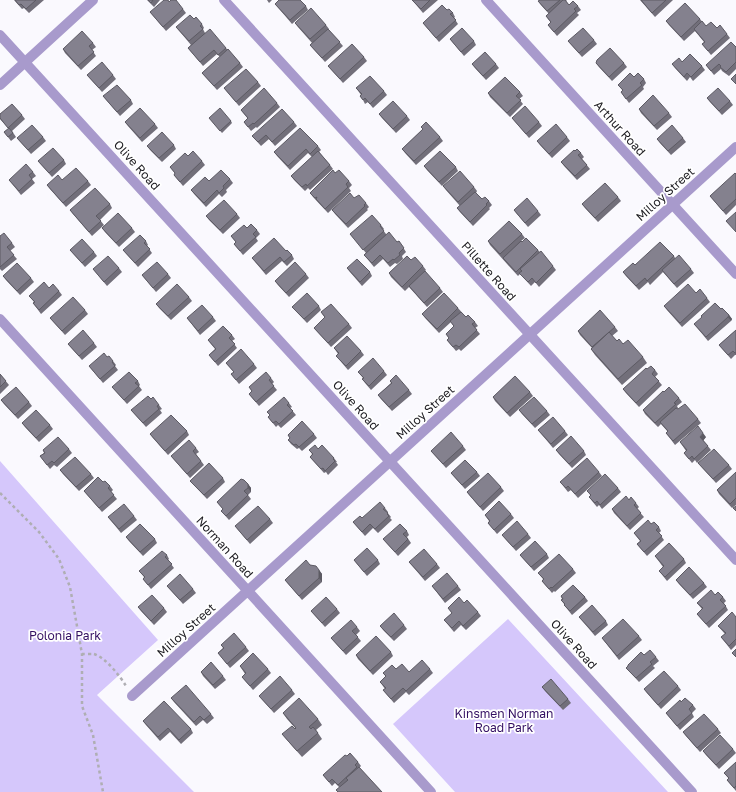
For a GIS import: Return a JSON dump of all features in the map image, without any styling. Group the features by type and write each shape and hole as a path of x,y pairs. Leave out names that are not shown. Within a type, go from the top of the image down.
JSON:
{"street":[{"path":"0,84 92,0"},
{"name":"Pillette Road","path":"224,0 736,560"},
{"name":"Arthur Road","path":"486,0 736,274"},
{"name":"Olive Road","path":"0,35 692,792"},
{"name":"Milloy Street","path":"132,696 736,147"},
{"name":"Norman Road","path":"0,318 431,792"}],"path":[{"path":"0,493 40,532 58,559 70,587 82,654 82,706 93,734 103,792"},
{"path":"82,654 95,654 105,661 120,678"}],"green space":[{"name":"Polonia Park","path":"0,461 158,640 97,695 194,792 0,792"},
{"name":"Kinsmen Norman Road Park","path":"508,619 668,792 455,792 393,724"}],"building":[{"path":"15,0 36,0 26,9 21,4 19,5"},
{"path":"164,0 168,0 169,2 171,0 176,0 183,9 163,27 150,12"},
{"path":"279,0 300,0 306,6 290,20 275,4"},
{"path":"412,0 430,0 421,9"},
{"path":"560,0 547,11 538,1"},
{"path":"563,0 565,0 569,5 573,1 578,6 574,9 576,11 554,32 548,25 551,22 546,16"},
{"path":"641,0 666,0 652,13"},
{"path":"685,3 700,19 681,37 666,21"},
{"path":"442,5 453,13 450,14 456,20 436,38 423,23"},
{"path":"311,8 326,25 310,39 295,23"},
{"path":"190,15 194,19 196,17 202,24 200,26 203,29 189,41 176,27"},
{"path":"702,21 706,26 711,22 717,28 720,25 727,34 708,51 702,44 705,42 694,29"},
{"path":"462,28 474,41 461,52 450,39"},
{"path":"583,28 594,40 579,53 568,41"},
{"path":"210,29 226,48 218,55 214,50 200,62 188,48"},
{"path":"328,29 340,42 322,58 310,45"},
{"path":"82,31 93,43 89,46 94,52 78,66 63,49"},
{"path":"731,42 736,47 736,62 726,72 720,67 721,66 719,64 711,71 706,65"},
{"path":"352,44 364,57 340,79 328,66"},
{"path":"610,48 624,63 609,77 596,63 597,60"},
{"path":"228,49 240,63 214,86 202,73"},
{"path":"485,52 496,64 483,76 472,64"},
{"path":"690,54 702,66 691,77 687,73 684,77 672,64 679,58 682,62"},
{"path":"102,62 113,75 99,88 87,75"},
{"path":"246,69 258,82 236,102 224,88"},
{"path":"630,73 634,77 638,73 644,79 640,83 642,85 626,99 621,92 623,90 618,85"},
{"path":"736,74 736,84 731,79"},
{"path":"370,76 384,91 370,104 365,98 363,100 360,96 362,94 356,88"},
{"path":"505,77 520,92 516,96 521,100 507,113 488,93"},
{"path":"117,85 131,100 117,112 103,96"},
{"path":"264,88 277,103 254,124 253,123 248,127 244,122 248,118 241,110"},
{"path":"718,88 730,101 719,111 707,98"},
{"path":"653,95 669,113 654,126 639,109"},
{"path":"393,101 407,116 393,129 379,114"},
{"path":"12,104 22,115 8,128 0,118 0,114"},
{"path":"525,106 539,122 526,134 512,118"},
{"path":"140,108 155,124 140,138 125,122"},
{"path":"220,108 231,121 220,131 209,118"},
{"path":"282,109 294,122 272,142 266,135 258,142 252,136"},
{"path":"426,122 440,137 414,161 402,149 423,129 421,127"},
{"path":"556,124 567,137 549,154 537,141"},
{"path":"32,125 43,137 28,150 17,138"},
{"path":"672,125 683,138 668,151 657,139"},
{"path":"9,128 13,133 8,137 4,132"},
{"path":"300,128 318,146 310,154 306,149 288,166 274,152"},
{"path":"162,132 174,145 159,158 147,146"},
{"path":"53,148 64,160 49,173 38,161"},
{"path":"577,149 581,153 578,155 587,165 575,176 561,162"},
{"path":"193,151 202,161 180,182 170,167 185,153 188,156"},
{"path":"318,151 330,165 307,186 306,184 302,187 291,176"},
{"path":"440,151 456,167 439,182 424,166"},
{"path":"26,164 33,172 29,175 32,179 19,191 9,180"},
{"path":"76,168 88,181 63,203 47,185 58,175 62,180"},
{"path":"221,170 230,179 219,193 217,190 204,203 191,190 205,177 209,181"},
{"path":"333,170 335,173 339,170 349,181 346,184 348,187 325,209 316,199 317,197 315,198 310,193"},
{"path":"460,171 474,187 458,202 443,186"},
{"path":"735,173 736,199 723,211 710,196"},
{"path":"605,183 618,197 595,218 582,204"},
{"path":"95,188 110,204 96,216 101,221 89,232 70,210"},
{"path":"475,192 482,199 485,197 489,201 486,204 487,205 470,222 457,208"},
{"path":"350,193 354,198 359,195 366,203 364,205 365,206 346,224 332,210"},
{"path":"527,198 538,211 525,223 514,210"},
{"path":"224,200 237,214 220,230 206,216"},
{"path":"736,212 736,232 726,221"},
{"path":"118,213 132,228 116,243 102,228"},
{"path":"372,215 384,231 363,250 350,234"},
{"path":"509,221 522,234 500,254 488,241"},
{"path":"251,224 257,230 253,234 256,237 240,251 234,244 236,242 231,236 244,225 247,228"},
{"path":"389,232 404,248 399,253 400,255 388,263 380,255 372,263 364,255"},
{"path":"4,233 12,243 7,247 14,255 0,267 0,236"},
{"path":"140,235 146,241 144,243 150,249 135,263 123,250"},
{"path":"274,238 286,251 287,250 292,255 284,262 280,257 264,271 252,258"},
{"path":"526,238 538,250 516,272 503,258"},
{"path":"82,239 94,252 82,263 70,250"},
{"path":"660,242 674,256 647,281 645,278 636,286 623,272 633,263 635,265"},
{"path":"541,251 553,266 536,283 532,278 528,282 519,273 522,271 520,269"},
{"path":"679,255 691,269 674,284 662,270"},
{"path":"108,256 119,268 104,282 93,269"},
{"path":"407,256 411,260 415,257 423,266 402,287 389,273"},
{"path":"357,259 370,272 360,282 347,268"},
{"path":"157,262 168,274 153,288 142,275"},
{"path":"295,262 306,274 286,293 275,281"},
{"path":"17,263 31,278 17,291 3,276"},
{"path":"425,271 440,288 424,303 409,286"},
{"path":"44,282 49,288 53,284 59,291 39,310 33,303 35,302 29,296"},
{"path":"177,284 189,297 168,316 156,304"},
{"path":"688,284 696,293 700,289 707,298 680,323 664,306"},
{"path":"307,293 319,306 304,319 292,307"},
{"path":"444,293 458,308 437,329 422,314"},
{"path":"73,297 85,310 62,331 50,318"},
{"path":"715,303 729,315 706,337 694,324"},
{"path":"331,304 349,324 328,343 314,328 325,317 321,312"},
{"path":"202,305 213,317 198,331 187,318"},
{"path":"600,310 615,327 592,347 578,331"},
{"path":"461,312 466,317 468,315 475,322 472,324 477,330 459,347 456,345 453,347 447,340 449,338 446,334 454,326 450,321"},
{"path":"223,326 232,335 229,338 235,344 215,362 209,355 216,349 208,340"},
{"path":"83,330 94,343 79,356 68,344"},
{"path":"736,330 736,353 733,351 728,355 719,345"},
{"path":"609,332 617,341 619,339 623,344 628,340 643,357 618,379 591,349"},
{"path":"347,336 361,351 346,366 336,356 339,353 334,348"},
{"path":"241,349 254,364 236,380 231,374 234,372 226,363"},
{"path":"104,353 107,357 109,356 115,366 100,379 89,366"},
{"path":"373,358 384,371 369,386 358,372"},
{"path":"651,366 655,370 652,374 659,381 636,403 623,389 646,368 647,369"},
{"path":"129,372 138,381 135,383 139,386 124,400 112,387"},
{"path":"266,372 271,378 269,380 274,386 256,402 249,394 252,391 249,387"},
{"path":"0,374 6,381 0,387"},
{"path":"396,375 409,390 389,407 378,395 392,383 390,381"},
{"path":"515,376 530,392 507,413 493,397"},
{"path":"16,387 29,402 15,415 1,400"},
{"path":"669,387 679,398 674,403 676,404 655,423 643,410"},
{"path":"148,396 151,399 153,397 159,405 157,406 159,409 143,423 131,410"},
{"path":"284,397 289,403 287,405 293,411 279,424 276,421 273,423 268,417 270,415 267,412"},
{"path":"534,397 547,411 532,424 519,410"},
{"path":"685,404 698,419 673,441 666,433 668,431 660,422 676,408 678,409"},
{"path":"36,410 50,425 36,438 22,423"},
{"path":"171,415 187,431 165,451 150,434"},
{"path":"553,417 565,431 551,444 538,430"},
{"path":"302,421 314,434 299,447 288,440 290,438 288,435"},
{"path":"698,426 703,433 700,437 708,446 694,459 692,456 689,459 684,453 687,450 680,442"},
{"path":"451,432 463,446 443,464 431,451"},
{"path":"571,436 584,451 569,464 556,450"},
{"path":"58,437 69,449 54,463 52,461 47,465 40,456 45,453 43,450"},
{"path":"189,440 196,448 193,451 201,461 187,474 171,456"},
{"path":"315,445 318,449 322,445 334,458 333,459 335,461 325,471 323,468 321,469 310,457 313,454 309,450"},
{"path":"714,449 729,465 713,479 698,463"},
{"path":"75,457 91,474 76,487 60,470"},
{"path":"587,458 599,472 575,494 568,486 566,488 560,482"},
{"path":"465,460 477,472 462,485 451,473"},
{"path":"209,463 223,478 204,495 190,481"},
{"path":"736,472 736,498 730,504 717,490"},
{"path":"488,473 501,487 480,507 467,492"},
{"path":"605,474 618,488 600,505 597,501 595,503 589,497 591,495 587,491"},
{"path":"98,477 110,486 108,488 114,495 99,508 84,491"},
{"path":"241,479 248,484 248,488 244,491 248,495 226,516 221,511 223,509 217,502"},
{"path":"626,496 629,500 631,497 636,503 634,505 641,513 627,526 612,509"},
{"path":"499,501 511,514 494,530 488,523 490,521 485,515"},
{"path":"380,502 385,508 383,509 389,516 375,529 370,524 362,532 353,522 360,516 362,518"},
{"path":"124,504 134,516 119,529 108,517"},
{"path":"258,506 270,519 247,540 235,526"},
{"path":"648,520 651,524 654,522 659,527 656,530 662,536 644,552 637,544 641,541 634,533"},
{"path":"517,521 528,534 513,547 502,535"},
{"path":"140,524 155,539 140,552 126,537"},
{"path":"400,524 407,531 403,534 408,539 395,552 383,539"},
{"path":"535,541 547,554 531,567 520,555"},
{"path":"669,543 684,559 665,577 659,571 664,566 655,556"},
{"path":"367,548 378,560 364,572 354,560"},
{"path":"424,549 437,564 423,577 409,562"},
{"path":"162,551 167,555 165,557 172,564 148,585 143,579 145,577 139,571"},
{"path":"559,554 573,569 549,589 542,581 544,579 538,573"},
{"path":"306,560 310,565 316,566 319,570 319,578 299,596 285,580"},
{"path":"689,567 704,583 690,595 676,580"},
{"path":"447,573 458,586 443,599 432,586"},
{"path":"180,574 193,589 180,600 167,586"},
{"path":"573,585 585,597 570,611 561,600 563,599 561,596"},
{"path":"711,590 715,595 718,592 723,597 720,600 726,606 706,624 697,614 703,608 697,603"},
{"path":"152,595 164,608 151,621 138,607"},
{"path":"326,597 337,609 322,623 311,611"},
{"path":"459,597 464,603 467,600 478,612 463,626 459,621 452,628 444,620 452,613 448,608"},
{"path":"592,605 606,621 593,632 579,617"},
{"path":"732,612 736,617 736,639 729,646 721,637 726,633 718,626"},
{"path":"394,613 404,625 391,637 380,626"},
{"path":"623,619 639,636 617,656 602,638"},
{"path":"351,620 357,627 352,631 358,637 343,651 331,638"},
{"path":"234,633 246,647 227,664 218,653 224,648 221,645"},
{"path":"376,636 391,652 370,671 356,655"},
{"path":"736,649 736,657 732,653"},
{"path":"650,650 656,657 650,662 652,664 636,678 626,668 641,652 644,655"},
{"path":"253,653 268,669 250,686 242,677 246,673 240,666"},
{"path":"422,660 430,669 406,691 403,688 391,699 383,690 386,688 380,682 386,676 383,673 392,665 396,669 402,664 409,672"},
{"path":"211,662 223,676 213,685 201,672"},
{"path":"664,671 678,686 658,705 644,689"},
{"path":"280,676 292,690 271,709 259,696"},
{"path":"551,679 568,699 560,706 542,687"},
{"path":"186,685 211,714 204,720 200,716 194,722 171,698"},
{"path":"299,698 318,719 309,727 311,729 313,727 318,733 297,751 282,734 292,726 295,729 296,728 283,713"},
{"path":"685,698 693,705 689,709 692,713 677,726 666,713 680,700 681,702"},
{"path":"164,701 191,729 179,740 168,728 158,737 143,721"},
{"path":"704,714 718,729 697,748 683,732"},
{"path":"720,735 733,749 716,765 703,751"},
{"path":"350,753 358,762 355,765 357,767 338,785 332,779 329,782 323,775 345,755 347,756"},
{"path":"736,762 736,786 734,788 727,780 729,778 724,773"},
{"path":"359,767 382,792 338,792 336,790 348,780 346,778"}]}
